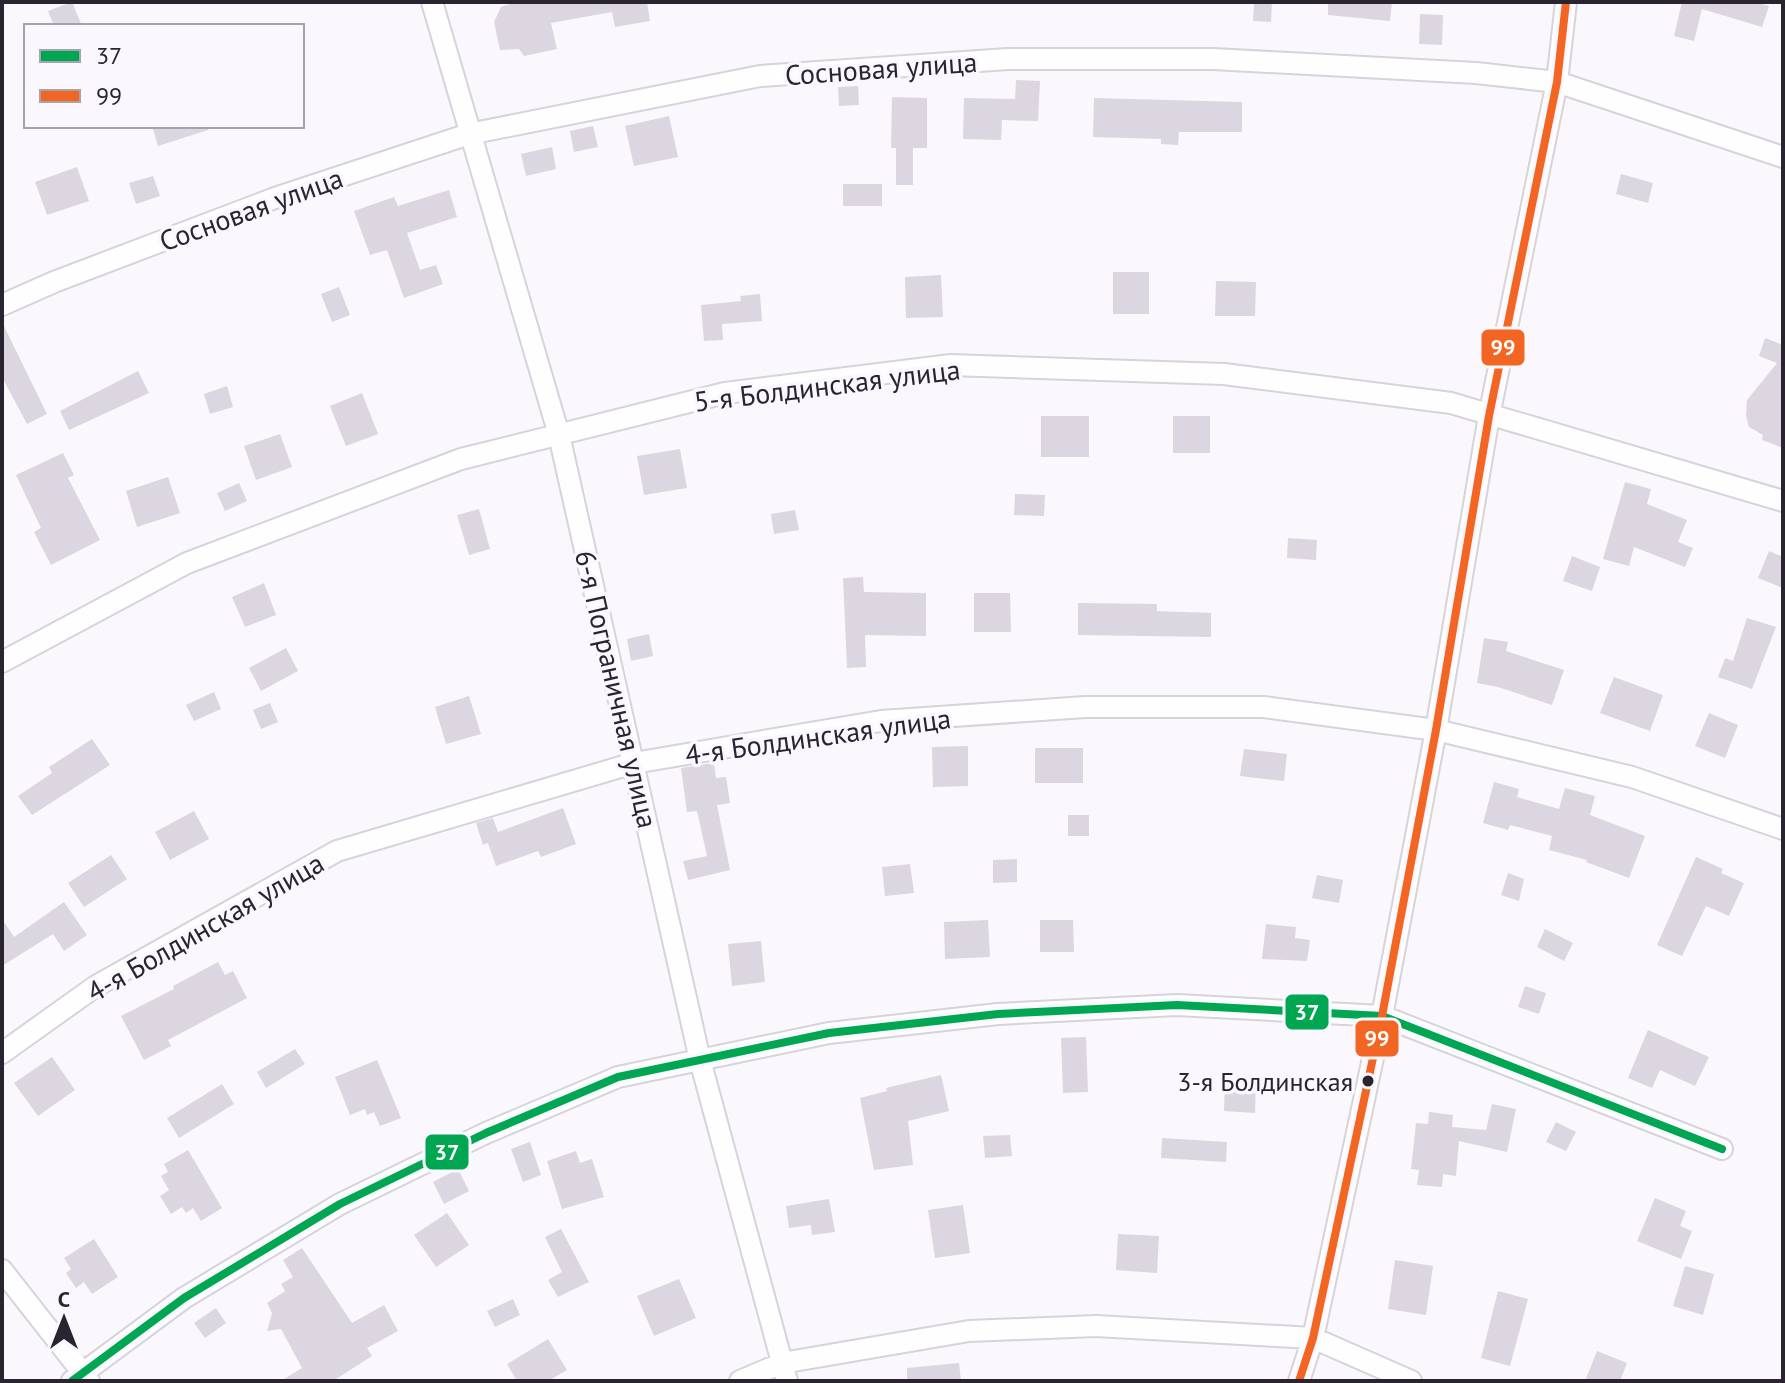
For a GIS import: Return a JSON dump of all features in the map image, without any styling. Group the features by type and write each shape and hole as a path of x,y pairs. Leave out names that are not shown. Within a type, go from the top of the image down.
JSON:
{"street":[{"name":"6-я Пограничная улица","path":"432,2 559,435 700,1060 784,1372"},
{"path":"1299,1381 1313,1338 1382,1016 1436,730 1489,416 1557,82 1566,2"},
{"name":"Сосновая улица","path":"2,305 54,282 275,198 469,134 760,76 1008,59 1213,59 1476,73 1557,82 1783,157"},
{"name":"5-я Болдинская улица","path":"2,662 187,563 461,459 725,393 951,365 1224,374 1451,403 1783,501"},
{"name":"4-я Болдинская улица","path":"2,1053 96,986 337,851 634,763 881,721 1085,707 1264,707 1436,730 1632,777 1783,829"},
{"path":"2,1270 81,1379 184,1298 340,1204 486,1133 618,1077 829,1033 998,1014 1177,1005 1382,1016 1722,1149"},
{"path":"740,1381 969,1331 1096,1326 1313,1338 1411,1381"}],"building":[{"path":"72,2 81,24 53,24 48,11"},
{"path":"516,2 647,2 650,21 615,27 612,12 551,23 557,49 524,56 519,49 500,50 494,22 501,7"},
{"path":"1254,2 1272,2 1271,22 1253,21"},
{"path":"1328,2 1392,2 1390,21 1328,15"},
{"path":"1682,2 1755,2 1769,6 1762,27 1702,9 1694,41 1674,36"},
{"path":"1420,14 1443,15 1442,45 1419,44"},
{"path":"1016,80 1040,81 1038,121 1002,120 1001,140 963,139 964,98 1015,99"},
{"path":"858,86 859,105 839,106 838,87"},
{"path":"892,97 927,98 927,148 913,148 913,185 896,185 896,148 891,148"},
{"path":"1094,98 1242,102 1242,132 1179,132 1178,145 1161,144 1161,139 1093,137"},
{"path":"669,116 678,157 634,166 625,126"},
{"path":"593,126 598,147 574,152 570,131"},
{"path":"153,128 208,128 208,130 158,146"},
{"path":"552,147 556,169 526,176 521,154"},
{"path":"77,167 89,201 47,215 35,182"},
{"path":"1621,174 1653,183 1648,203 1616,194"},
{"path":"153,176 160,196 136,204 129,183"},
{"path":"843,184 882,184 882,206 843,206"},
{"path":"449,190 457,217 407,233 420,270 436,265 443,284 404,298 387,250 370,255 354,211 394,197 398,206"},
{"path":"1113,272 1149,272 1149,314 1113,314"},
{"path":"941,275 943,317 906,318 905,277"},
{"path":"1216,281 1256,282 1255,316 1215,316"},
{"path":"339,287 350,315 332,322 321,294"},
{"path":"760,294 762,321 722,324 723,340 704,341 701,305 741,301 740,296"},
{"path":"2,322 47,414 27,424 2,377"},
{"path":"1765,338 1783,345 1783,448 1762,440 1763,435 1749,427 1746,416 1747,400 1777,363 1759,356"},
{"path":"138,371 149,393 69,430 60,411"},
{"path":"227,386 233,407 210,414 204,394"},
{"path":"362,393 378,434 346,446 330,406"},
{"path":"1041,416 1089,416 1089,457 1041,457"},
{"path":"1173,416 1210,416 1210,453 1173,453"},
{"path":"280,434 292,467 256,480 244,446"},
{"path":"680,449 687,488 644,495 637,456"},
{"path":"63,453 74,475 68,478 100,540 51,565 34,532 41,528 16,475"},
{"path":"168,477 180,513 137,527 126,491"},
{"path":"1625,482 1651,489 1647,504 1687,520 1678,542 1693,548 1685,567 1634,547 1629,566 1603,559"},
{"path":"239,483 247,501 225,511 217,493"},
{"path":"1015,494 1045,495 1044,516 1014,515"},
{"path":"479,509 490,549 469,555 457,515"},
{"path":"795,510 799,530 774,534 771,514"},
{"path":"1288,538 1317,540 1316,560 1287,558"},
{"path":"1769,551 1783,557 1783,588 1758,578"},
{"path":"1572,556 1600,567 1592,591 1563,581"},
{"path":"863,577 864,592 926,593 926,636 865,635 866,667 847,668 843,578"},
{"path":"264,583 276,615 245,627 232,597"},
{"path":"974,593 1010,593 1011,632 974,632"},
{"path":"1078,603 1157,604 1157,611 1211,613 1211,637 1078,635"},
{"path":"1747,618 1776,627 1752,689 1718,677 1725,658 1733,661"},
{"path":"649,634 653,656 631,661 627,639"},
{"path":"1484,638 1508,642 1506,651 1564,670 1552,705 1477,683"},
{"path":"286,648 298,671 261,691 249,668"},
{"path":"1614,677 1663,695 1650,731 1600,713"},
{"path":"214,692 221,709 194,721 186,705"},
{"path":"469,696 481,734 446,744 435,707"},
{"path":"270,703 278,722 261,729 253,710"},
{"path":"1709,713 1738,725 1725,758 1695,746"},
{"path":"92,739 110,765 32,815 18,796 52,773 49,767"},
{"path":"968,746 968,786 933,787 932,747"},
{"path":"1035,748 1083,748 1083,783 1035,783"},
{"path":"1244,749 1287,754 1284,781 1240,776"},
{"path":"714,763 716,778 726,777 730,803 717,805 730,870 688,880 683,861 707,856 697,811 687,812 681,768"},
{"path":"1494,782 1519,789 1517,797 1559,809 1565,788 1595,796 1590,815 1645,836 1629,878 1587,860 1549,850 1552,836 1510,825 1508,830 1483,823"},
{"path":"563,808 576,844 541,857 538,851 496,866 488,843 483,845 476,823 493,818 498,832"},
{"path":"194,811 209,839 170,860 155,832"},
{"path":"1068,815 1089,815 1089,836 1068,836"},
{"path":"111,855 127,879 84,907 68,883"},
{"path":"1696,857 1744,883 1729,916 1706,906 1682,956 1657,945"},
{"path":"1017,859 1017,882 993,883 993,860"},
{"path":"910,864 914,893 885,896 882,867"},
{"path":"1508,873 1524,879 1519,901 1501,895"},
{"path":"1317,875 1343,880 1339,903 1312,898"},
{"path":"64,902 87,935 64,951 53,934 2,966 2,919 14,937"},
{"path":"988,920 990,957 945,959 944,922"},
{"path":"1040,920 1073,920 1074,952 1040,952"},
{"path":"1266,924 1296,927 1295,938 1310,940 1307,961 1262,959"},
{"path":"1545,929 1573,943 1564,961 1537,947"},
{"path":"761,941 765,982 732,986 728,944"},
{"path":"218,962 225,975 233,971 247,998 168,1040 171,1046 144,1060 121,1016"},
{"path":"1525,986 1546,993 1539,1014 1518,1007"},
{"path":"1648,1030 1709,1057 1695,1086 1660,1070 1652,1088 1628,1078"},
{"path":"1086,1037 1088,1092 1063,1093 1061,1038"},
{"path":"295,1049 305,1064 266,1088 257,1072"},
{"path":"52,1057 75,1090 38,1116 14,1083"},
{"path":"377,1060 401,1118 380,1126 374,1112 367,1115 365,1109 350,1115 335,1077"},
{"path":"941,1075 949,1111 908,1121 913,1165 874,1170 860,1098 887,1091 886,1088"},
{"path":"1225,1079 1256,1080 1255,1113 1224,1111"},
{"path":"222,1084 234,1104 179,1138 167,1118"},
{"path":"1492,1104 1516,1109 1507,1152 1459,1141 1456,1176 1443,1174 1442,1187 1417,1185 1419,1170 1411,1169 1416,1123 1428,1124 1429,1112 1453,1115 1452,1127 1486,1130"},
{"path":"1556,1122 1576,1132 1566,1151 1546,1142"},
{"path":"1010,1135 1012,1156 985,1158 983,1136"},
{"path":"1162,1138 1227,1142 1226,1162 1161,1158"},
{"path":"530,1142 541,1175 523,1182 511,1149"},
{"path":"188,1150 222,1208 201,1221 193,1208 186,1213 182,1207 171,1214 160,1196 169,1190 161,1176 168,1172 164,1164"},
{"path":"576,1151 580,1163 592,1159 604,1197 562,1209 547,1161"},
{"path":"458,1169 469,1191 444,1204 433,1182"},
{"path":"1655,1198 1686,1211 1680,1226 1692,1231 1681,1259 1637,1241"},
{"path":"829,1199 835,1232 812,1235 811,1225 789,1228 786,1206"},
{"path":"963,1205 970,1253 935,1258 928,1210"},
{"path":"447,1213 469,1245 436,1267 414,1235"},
{"path":"561,1229 589,1282 558,1297 548,1280 562,1272 545,1237"},
{"path":"1118,1234 1159,1236 1157,1273 1116,1270"},
{"path":"94,1239 118,1277 92,1294 84,1282 76,1288 66,1273 71,1269 64,1258"},
{"path":"302,1248 352,1323 384,1305 398,1331 367,1348 372,1356 333,1381 281,1381 302,1368 281,1329 267,1331 272,1313 267,1303 285,1291 281,1284 293,1277 283,1260"},
{"path":"1395,1260 1433,1266 1426,1315 1388,1309"},
{"path":"1685,1266 1714,1274 1703,1315 1673,1306"},
{"path":"679,1279 696,1318 654,1336 637,1296"},
{"path":"1498,1291 1528,1299 1510,1366 1481,1358"},
{"path":"513,1299 520,1315 495,1327 487,1311"},
{"path":"216,1308 226,1323 205,1338 194,1323"},
{"path":"548,1339 567,1370 548,1381 517,1381 507,1364"},
{"path":"1597,1351 1627,1363 1620,1381 1585,1381"},
{"path":"959,1363 961,1381 907,1381 907,1368"}],"transit line":[{"name":"99","path":"1299,1381 1313,1338 1382,1016 1436,730 1489,416 1557,82 1566,2"},
{"name":"37","path":"72,1381 184,1298 340,1204 486,1133 618,1077 829,1033 998,1014 1177,1005 1382,1016 1722,1149"}],"place":[{"name":"3-я Болдинская","path":"1368,1081"}]}
